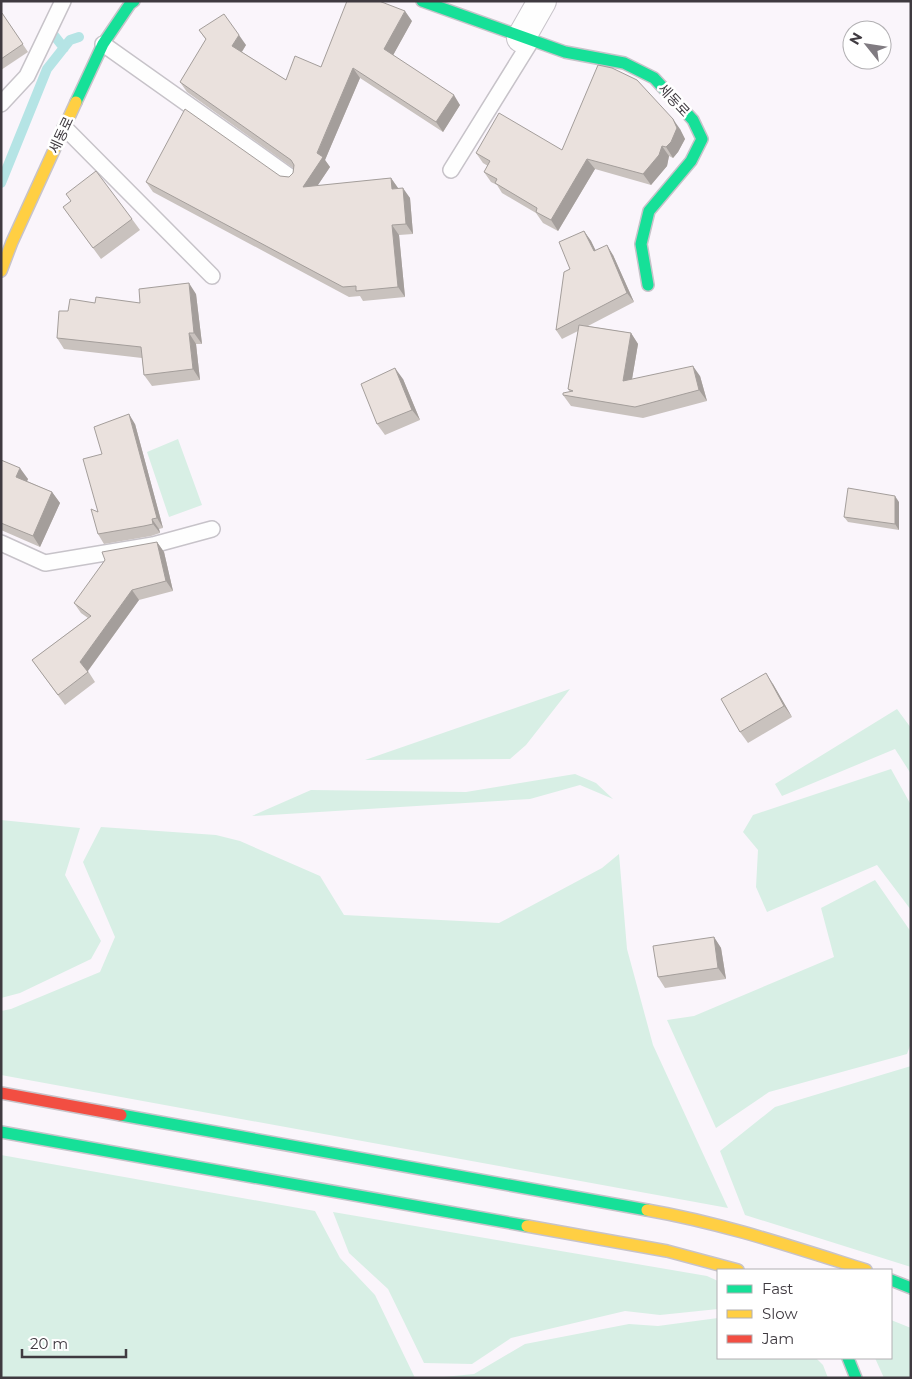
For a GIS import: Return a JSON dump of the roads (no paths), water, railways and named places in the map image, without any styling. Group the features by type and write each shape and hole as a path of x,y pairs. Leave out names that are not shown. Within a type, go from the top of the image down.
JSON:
{"main road":[{"name":"세동로","path":"422,1 565,52 624,63 654,78 693,120 702,140 691,161 649,211 641,244 648,285"},
{"name":"세동로","path":"1,271 7,243 65,128 103,44 132,2"},
{"path":"1,1093 692,1218 750,1233 863,1269"},
{"path":"1,1132 667,1251 734,1269"},
{"path":"892,1280 911,1288"},
{"path":"848,1359 856,1378"}],"street":[{"path":"526,39 542,1"}],"lane":[{"path":"1,104 27,76 62,1"},
{"path":"451,170 526,39"},
{"path":"103,44 292,178"},
{"path":"65,128 212,276"},
{"path":"1,542 45,563 153,545 212,529"}],"waterway":[{"path":"53,34 64,48"},
{"path":"1,183 47,69 70,40 79,37"}]}
